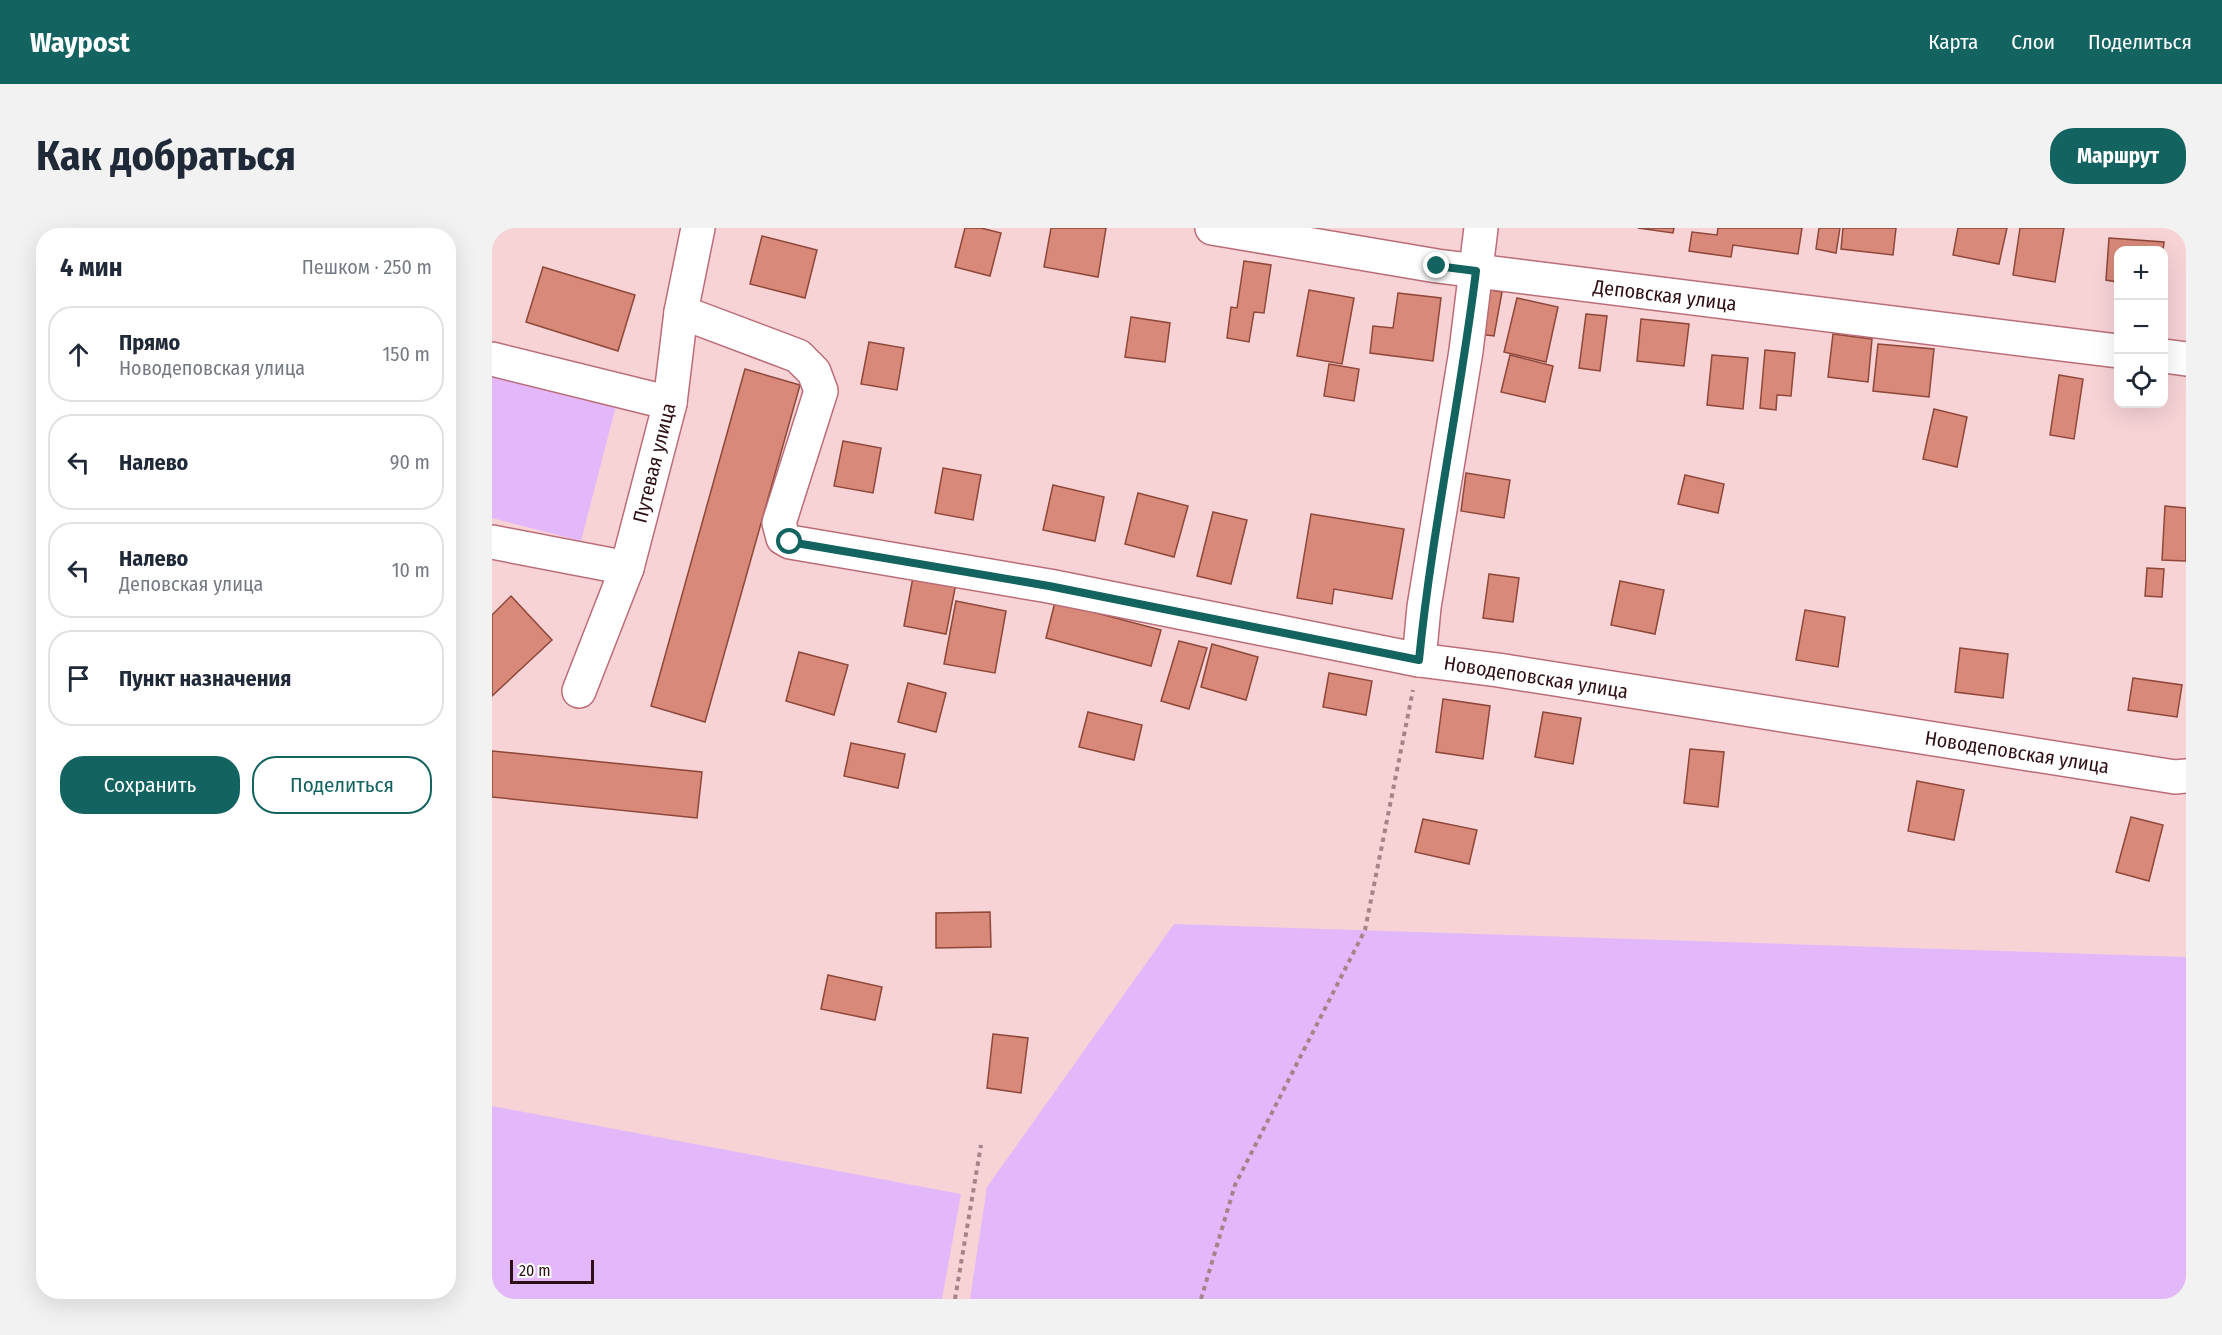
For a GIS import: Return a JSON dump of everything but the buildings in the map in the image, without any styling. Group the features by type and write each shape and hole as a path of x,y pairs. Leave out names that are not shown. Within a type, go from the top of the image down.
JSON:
{"street":[{"name":"Путевая улица","path":"579,691 627,568 670,402 681,312 698,228"},
{"name":"Деповская улица","path":"1212,228 1476,271 2114,351"},
{"path":"1419,660 1424,607 1466,351 1481,228"},
{"name":"Новодеповская улица","path":"681,312 798,356 814,372 821,391 779,523 783,538 790,542 1049,586 1419,660 1510,672 2175,777 2186,776"},
{"path":"2168,357 2186,359"},
{"path":"492,359 670,402"},
{"path":"492,542 627,568"}],"path":[{"path":"1201,1299 1235,1185 1365,930 1419,660"},
{"path":"955,1299 981,1145"}],"shaded area":[{"path":"492,374 616,406 581,541 492,518"},
{"path":"1174,924 2186,957 2186,1299 970,1299 987,1187"},
{"path":"492,1106 961,1194 942,1299 492,1299"}],"route":[{"path":"790,542 1049,586 1419,660 1424,607 1466,351 1476,271 1437,266"}]}
